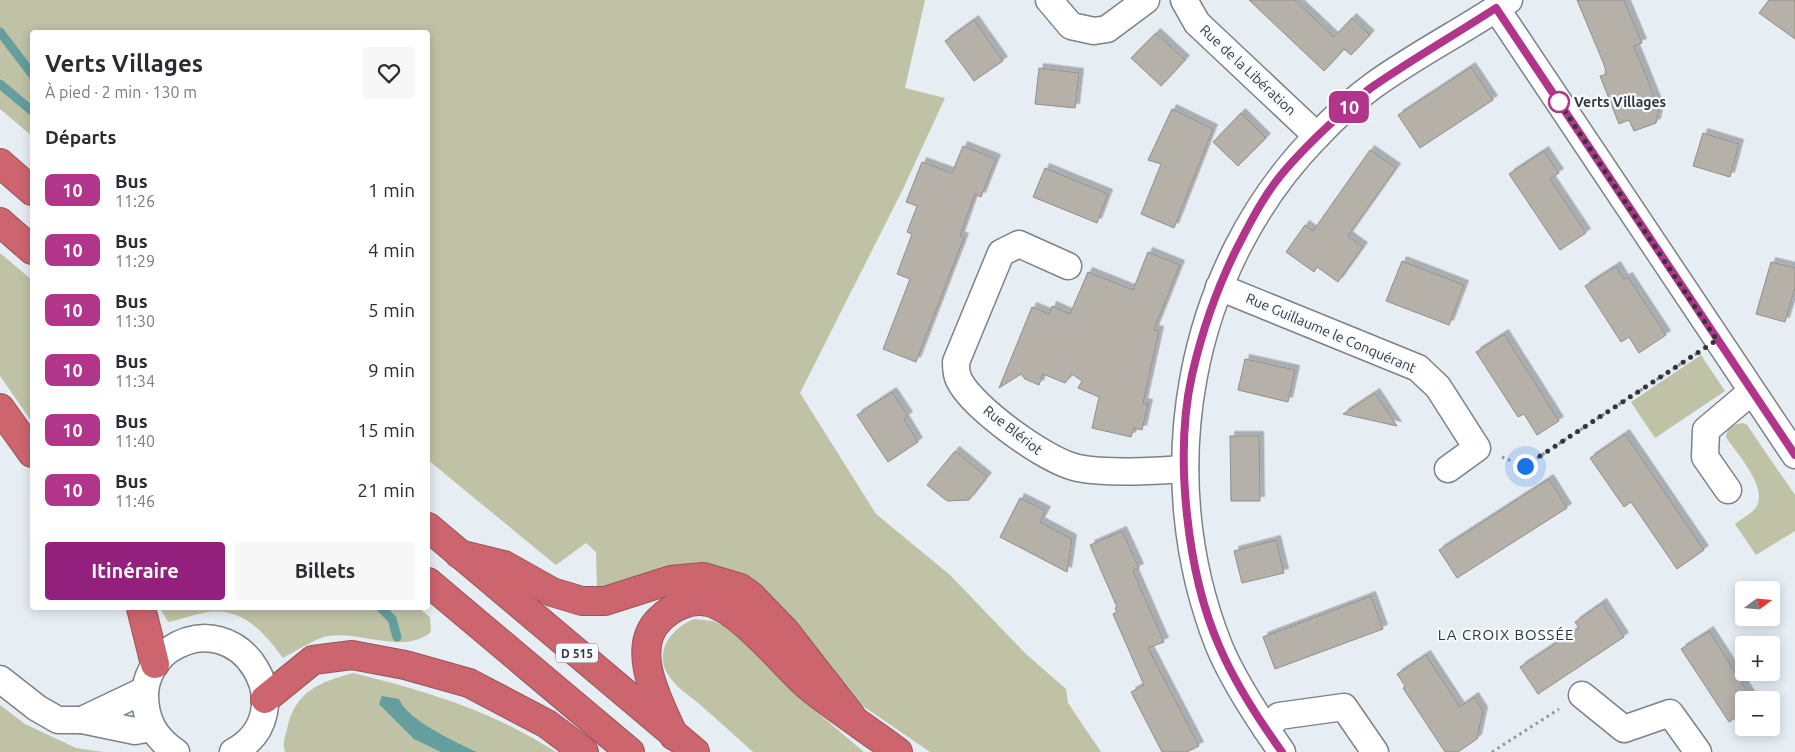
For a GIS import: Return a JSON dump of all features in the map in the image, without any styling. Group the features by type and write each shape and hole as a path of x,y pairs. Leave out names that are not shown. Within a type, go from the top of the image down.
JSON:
{"highway":[{"path":"0,163 30,189"},
{"path":"0,222 30,248"},
{"path":"0,408 30,451"},
{"name":"D 515","path":"430,529 685,744"},
{"path":"459,554 504,565 552,592 582,601 605,601 670,580 703,577 740,588 751,596 785,631 852,717"},
{"path":"430,584 630,752"},
{"path":"685,744 649,679 645,659 650,634 657,621 678,606 699,601 710,602 725,609 810,687 898,752"},
{"path":"142,610 155,664"},
{"path":"265,699 313,660 352,655 405,665 469,683 547,724 584,752"}],"street":[{"path":"1049,0 1072,26 1094,31 1107,29 1146,0"},
{"name":"Rue de la Libération","path":"1184,0 1197,23 1317,136"},
{"path":"1282,752 1266,729 1220,649 1205,606 1190,540 1185,469 1186,417 1192,376 1219,286 1254,215 1280,176 1317,136 1373,86 1502,4 1605,168 1751,392 1795,455"},
{"name":"Rue Blériot","path":"1068,266 1019,244 1001,253 956,362 959,382 975,400 1008,429 1041,453 1058,461 1078,468 1088,469 1126,471 1185,469"},
{"name":"Rue Guillaume le Conquérant","path":"1219,286 1418,368 1438,386 1478,448"},
{"path":"1728,490 1705,457 1706,430 1751,392"},
{"path":"1448,469 1478,448"},
{"path":"176,752 163,742 152,728 145,708 145,690 155,664 165,653 178,644 201,638 218,640 234,646 246,654 259,673 265,699 260,740 247,742 233,752"},
{"path":"0,679 37,708 58,720 82,720 134,731 152,728"},
{"path":"82,720 145,690"},
{"path":"1582,695 1624,729 1670,713 1694,745"},
{"path":"1266,729 1279,716 1344,707 1375,752"}],"path":[{"path":"1478,448 1525,466 1717,340"},
{"path":"1492,752 1582,695"}],"green space":[{"path":"0,0 925,0 905,88 945,98 903,189 800,393 876,514 950,575 1026,654 1066,689 1068,703 1101,752 930,752 860,704 764,590 734,572 703,566 597,590 596,552 586,543 556,565 430,462 430,30 30,30 30,134 0,109"},
{"path":"0,253 30,278 30,419 0,376"},
{"path":"1701,355 1725,391 1655,438 1631,402"},
{"path":"1743,423 1747,425 1795,495 1795,531 1756,555 1735,524 1754,510 1758,502 1759,493 1751,473 1726,437 1732,427"},
{"path":"161,610 421,610 430,617 431,632 420,639 408,642 382,641 342,635 329,636 312,642 283,658 267,638 250,622 229,613 199,614 168,622"},
{"path":"694,619 713,621 731,629 806,703 864,752 753,752 678,686 666,671 663,653 666,644 677,629"},
{"path":"353,673 407,687 458,704 508,725 556,752 285,752 284,741 296,705 311,690 330,680"},
{"path":"0,705 25,724 76,748 103,752 0,752"}],"water":[{"path":"382,696 399,699 404,707 422,723 477,752 441,752 414,739 379,704"}],"building":[{"path":"1249,0 1295,0 1334,37 1352,18 1370,35 1351,55 1344,49 1324,71"},
{"path":"1577,0 1624,0 1642,43 1634,46 1659,108 1656,123 1634,131 1629,120 1619,124 1600,76 1607,74 1603,62"},
{"path":"1769,0 1795,0 1795,39 1759,13"},
{"path":"974,20 1003,61 974,81 945,41"},
{"path":"1156,33 1185,60 1161,86 1131,58"},
{"path":"1471,67 1493,100 1420,148 1398,115"},
{"path":"1039,68 1079,73 1075,108 1035,104"},
{"path":"1172,109 1213,129 1174,228 1141,214 1161,164 1148,160"},
{"path":"1241,113 1266,138 1238,166 1213,142"},
{"path":"1703,133 1739,144 1730,177 1693,166"},
{"path":"963,146 996,159 981,197 975,194 960,236 964,238 916,362 883,349 910,279 897,274 912,234 907,232 917,206 906,202 922,162 952,173"},
{"path":"1370,150 1396,168 1348,236 1363,247 1338,282 1317,267 1314,272 1286,252 1305,225 1313,231"},
{"path":"1544,151 1559,173 1550,179 1586,233 1560,250 1509,174"},
{"path":"1045,168 1108,194 1097,223 1033,197"},
{"path":"1148,252 1180,265 1154,330 1159,331 1143,403 1148,404 1142,430 1134,428 1131,437 1092,428 1099,397 1078,388 1082,381 1072,374 1065,383 1043,374 1039,385 1025,379 1021,374 999,388 1032,307 1049,314 1052,306 1070,314 1088,272 1133,290"},
{"path":"1402,261 1464,285 1449,325 1386,301"},
{"path":"1771,262 1795,268 1795,288 1785,322 1756,314"},
{"path":"1616,266 1624,279 1628,277 1666,335 1639,353 1629,337 1621,342 1585,286"},
{"path":"1504,334 1559,421 1537,435 1524,414 1518,417 1476,352"},
{"path":"1245,359 1295,370 1288,402 1238,390"},
{"path":"892,392 908,416 904,419 918,442 888,462 857,415"},
{"path":"1375,393 1397,426 1343,414"},
{"path":"1625,434 1704,550 1677,569 1631,502 1624,507 1590,458"},
{"path":"1230,436 1259,436 1260,501 1231,501"},
{"path":"955,451 987,477 969,500 947,501 927,485"},
{"path":"1549,479 1567,508 1457,578 1439,550"},
{"path":"1020,498 1046,511 1040,522 1072,539 1067,572 1000,537"},
{"path":"1122,531 1139,568 1133,571 1164,642 1148,648 1199,746 1187,752 1162,752 1131,692 1144,685 1113,614 1117,612 1115,608 1117,607 1090,545"},
{"path":"1276,540 1284,573 1242,583 1234,551"},
{"path":"1371,596 1383,629 1275,669 1263,637"},
{"path":"1602,603 1624,637 1538,694 1520,667 1579,628 1575,622"},
{"path":"1709,631 1735,672 1735,681 1741,681 1747,691 1735,691 1735,718 1729,722 1681,649"},
{"path":"1426,655 1460,707 1474,697 1483,711 1477,739 1458,752 1445,752 1403,688 1405,686 1397,674"}],"waterway":[{"path":"0,32 30,71"},
{"path":"0,84 30,109"},
{"path":"383,610 392,619 397,637"}],"bus line":[{"name":"10","path":"1282,752 1266,729 1220,649 1197,579 1188,520 1185,469 1186,417 1192,376 1202,338 1219,286 1254,215 1280,176 1317,136 1373,86 1496,8 1605,168 1751,392 1795,455"}],"place":[{"name":"Verts Villages","path":"1559,102"}],"district":[{"name":"LA CROIX BOSSÉE","path":"1506,634"}],"route":[{"path":"1525,466 1717,340 1605,168 1559,102"}]}
